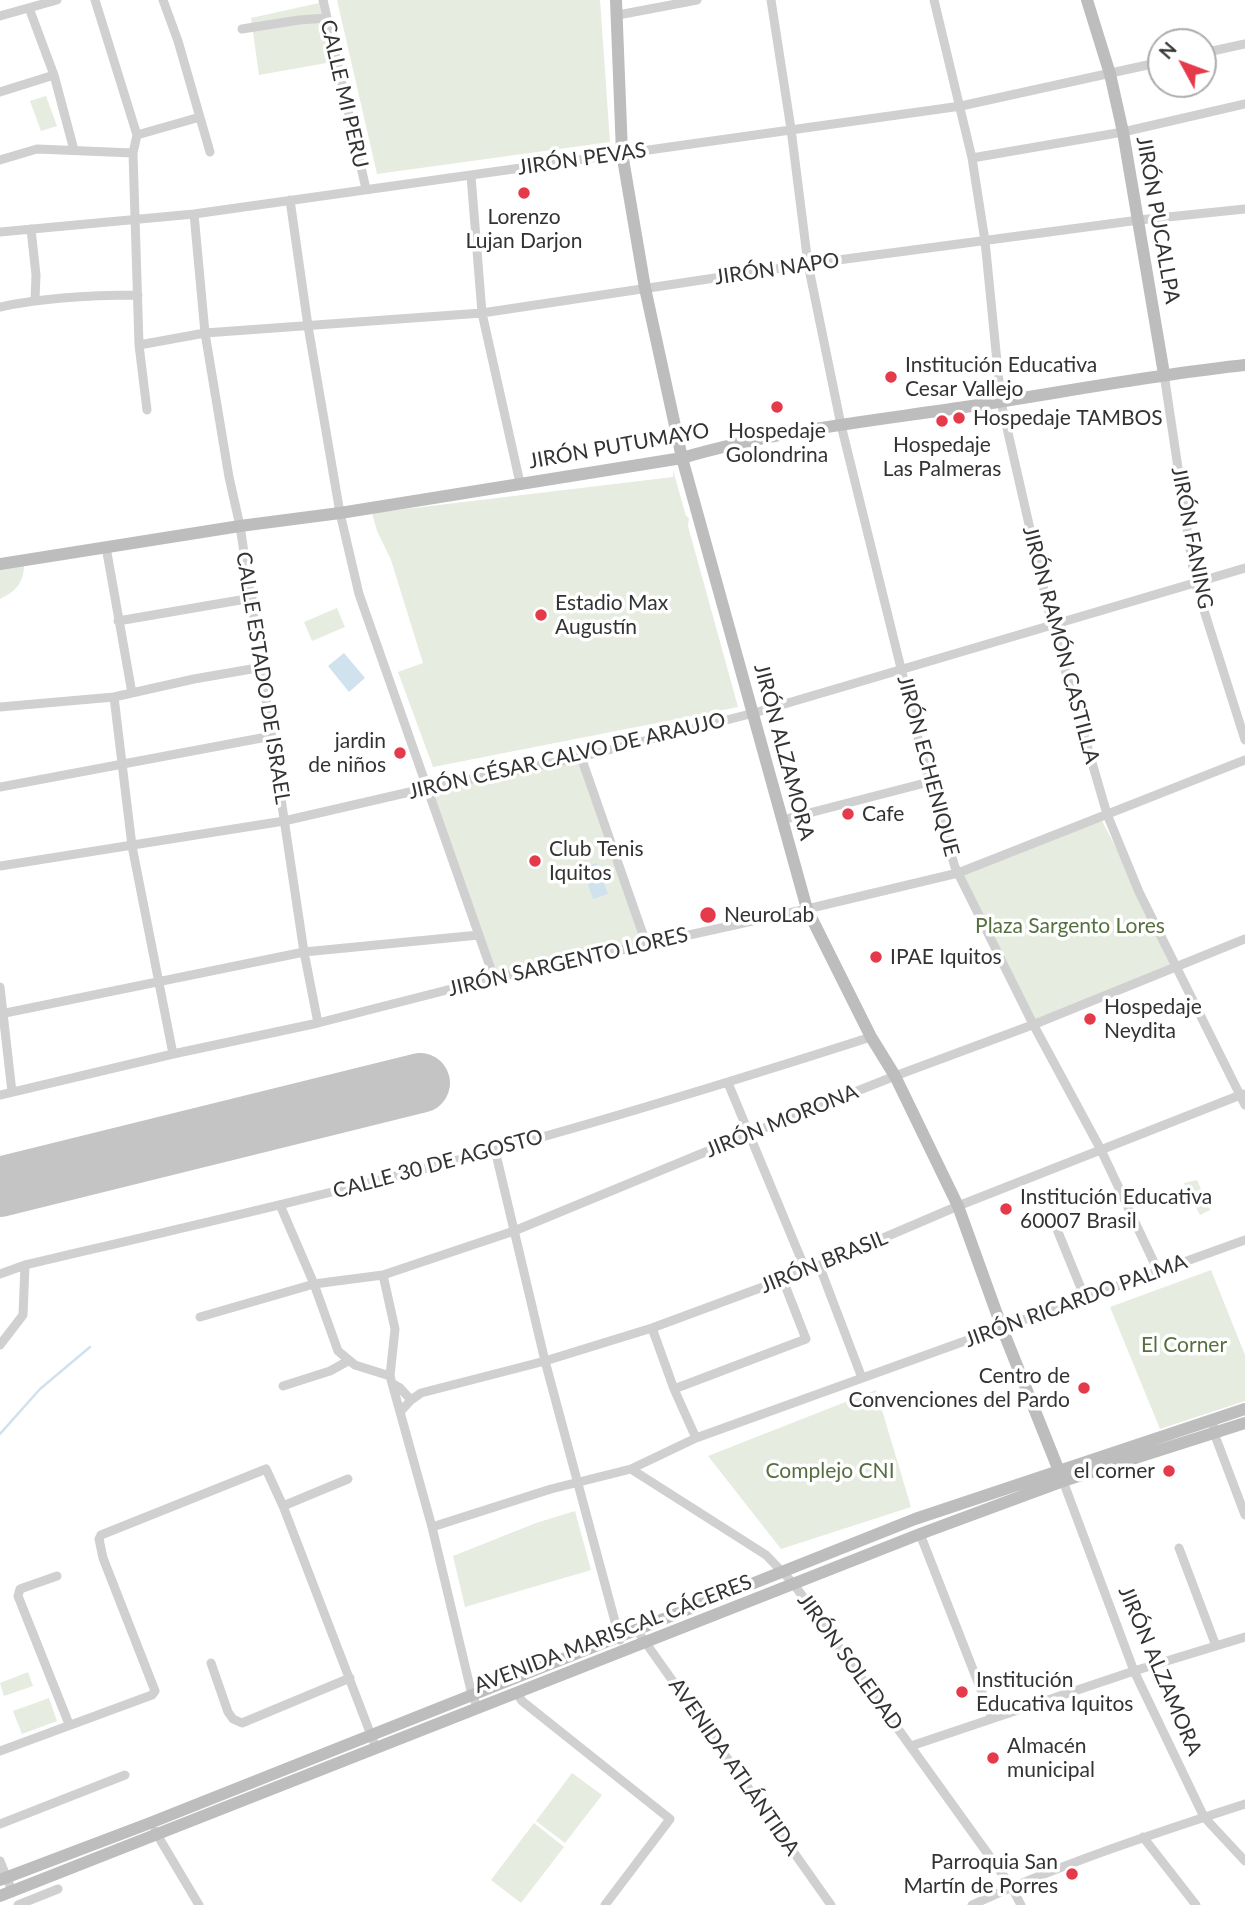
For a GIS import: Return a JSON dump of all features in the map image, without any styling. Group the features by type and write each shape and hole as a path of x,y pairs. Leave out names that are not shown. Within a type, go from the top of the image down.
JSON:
{"street":[{"path":"0,16 57,0"},
{"path":"95,0 137,135 132,153 139,345 148,410"},
{"path":"163,0 210,152"},
{"name":"CALLE MI PERU","path":"323,0 366,188"},
{"name":"JIRÓN ALZAMORA","path":"616,0 622,153 645,288 682,458 807,909 871,1037 895,1076 958,1206 1134,1671 1204,1817 1245,1861"},
{"path":"618,15 697,0"},
{"name":"JIRÓN ECHENIQUE","path":"771,0 808,264 841,425 929,782 958,873 1033,1024 1101,1150 1158,1271"},
{"name":"JIRÓN RAMÓN CASTILLA","path":"934,0 972,158 985,241 1001,402 1052,625 1107,814 1139,892 1242,1094 1245,1105"},
{"name":"JIRÓN PUCALLPA","path":"1087,0 1110,74 1123,132 1164,374"},
{"path":"29,8 54,75 74,150"},
{"path":"242,29 299,20 327,19"},
{"path":"1217,50 1245,44"},
{"name":"JIRÓN PEVAS","path":"0,232 194,214 961,106 1147,65"},
{"path":"0,92 54,75"},
{"path":"972,158 1123,132 1245,104"},
{"path":"137,135 200,117"},
{"path":"0,160 37,149 132,153"},
{"path":"471,176 482,313 520,483"},
{"path":"290,200 308,326 340,513 359,594 494,978"},
{"name":"JIRÓN NAPO","path":"139,345 205,333 482,313 808,264 1139,220 1245,209"},
{"name":"CALLE ESTADO DE ISRAEL","path":"194,214 205,333 240,526 304,952 318,1023"},
{"path":"31,229 36,275 35,299"},
{"path":"0,307 35,299 138,295"},
{"name":"JIRÓN PUTUMAYO","path":"0,564 682,458 718,448 841,425 1001,402 1164,374 1245,365"},
{"name":"JIRÓN FANING","path":"1164,374 1195,582 1245,740"},
{"path":"106,547 132,693"},
{"name":"JIRÓN CÉSAR CALVO DE ARAUJO","path":"0,866 284,821 427,788 581,757 754,713 1245,568"},
{"path":"118,621 251,598"},
{"path":"0,707 114,697 263,667"},
{"path":"114,697 132,846 173,1054"},
{"path":"0,786 272,736"},
{"path":"581,757 646,943"},
{"name":"JIRÓN SARGENTO LORES","path":"0,1095 318,1023 494,978 958,873 1245,760"},
{"path":"782,820 929,782"},
{"path":"1,1014 304,952 479,935"},
{"name":"JIRÓN MORONA","path":"200,1317 314,1284 383,1275 514,1231 749,1134 1245,939"},
{"path":"0,987 12,1092"},
{"name":"CALLE 30 DE AGOSTO","path":"0,1274 25,1265 280,1205 495,1150 728,1083 871,1037"},
{"path":"728,1083 806,1271"},
{"name":"JIRÓN BRASIL","path":"400,1412 421,1393 545,1361 652,1328 783,1280 958,1206 1242,1094"},
{"path":"495,1150 545,1361 623,1651"},
{"path":"280,1205 314,1284 338,1350 348,1361 391,1380 411,1400"},
{"path":"1056,1227 1085,1298"},
{"name":"JIRÓN RICARDO PALMA","path":"432,1527 551,1489 631,1469 696,1438 1245,1240"},
{"path":"0,1345 23,1315 25,1265"},
{"path":"819,1265 862,1378"},
{"path":"383,1275 395,1329 391,1380 432,1527 472,1695 478,1707"},
{"path":"674,1388 806,1339 783,1280"},
{"path":"652,1328 696,1438"},
{"path":"283,1386 330,1371 348,1361"},
{"name":"AVENIDA MARISCAL CÁCERES","path":"374,1742 472,1695 915,1519 1060,1476 1213,1426 1245,1409"},
{"name":"AVENIDA MARISCAL CÁCERES","path":"1213,1426 1245,1423"},
{"path":"1213,1426 1245,1515"},
{"path":"0,1751 152,1695 155,1691 103,1558 99,1539 101,1535 266,1469 284,1506 374,1742"},
{"name":"JIRÓN SOLEDAD","path":"631,1469 766,1555 793,1583 1012,1886 1021,1905"},
{"name":"AVENIDA MARISCAL CÁCERES","path":"6,1893 153,1829 374,1742 478,1707 623,1651 1060,1476"},
{"path":"284,1506 348,1479"},
{"path":"920,1534 992,1718"},
{"path":"1179,1548 1216,1646"},
{"path":"57,1576 20,1589 18,1595 69,1724"},
{"name":"AVENIDA ATLÁNTIDA","path":"636,1629 831,1905"},
{"path":"911,1746 1134,1671 1245,1637"},
{"path":"211,1663 228,1712 233,1719 242,1723 350,1678"},
{"path":"517,1692 522,1701 670,1819 605,1905"},
{"path":"0,1824 125,1775"},
{"path":"972,1905 1012,1886 1143,1837 1245,1804"},
{"path":"153,1829 199,1905"},
{"name":"AVENIDA MARISCAL CÁCERES","path":"3,1878 153,1829"},
{"path":"1143,1837 1196,1905"},
{"path":"0,1861 6,1893"},
{"path":"18,1905 58,1889"}],"green space":[{"path":"337,0 600,0 610,142 377,174"},
{"path":"319,3 332,62 259,75 251,18"},
{"path":"46,96 57,126 41,131 30,101"},
{"path":"673,470 686,516 689,518 688,526 738,707 433,767 398,672 423,663 391,560 377,531 372,513 673,477"},
{"path":"24,564 18,586 0,599 0,568"},
{"path":"337,608 345,627 312,641 304,622"},
{"name":"Club Tenis Iquitos","path":"581,757 646,943 494,978 427,788"},
{"name":"Plaza Sargento Lores","path":"1100,817 1178,966 1033,1024 958,873"},
{"path":"1197,1180 1210,1210 1200,1215 1184,1183"},
{"name":"El Corner","path":"1211,1270 1245,1355 1245,1401 1160,1429 1110,1307"},
{"name":"Complejo CNI","path":"876,1390 911,1507 781,1549 708,1456"},
{"path":"575,1511 591,1570 465,1607 453,1556 536,1523"},
{"path":"28,1672 33,1686 4,1696 0,1683"},
{"path":"49,1698 57,1721 22,1734 13,1711"},
{"path":"572,1773 602,1795 565,1843 536,1821"},
{"path":"534,1823 564,1847 521,1903 491,1880"}],"water":[{"path":"344,653 365,678 349,692 328,666"},
{"path":"597,863 608,894 593,899 582,868"}],"waterway":[{"path":"0,1434 40,1389 90,1347"}],"runway":[{"path":"0,1187 420,1083"}],"place":[{"name":"Lorenzo Lujan Darjon","path":"524,193"},
{"name":"Institución Educativa Cesar Vallejo","path":"891,377"},
{"name":"Hospedaje Golondrina","path":"777,407"},
{"name":"Hospedaje TAMBOS","path":"959,418"},
{"name":"Hospedaje Las Palmeras","path":"942,421"},
{"name":"Estadio Max Augustín","path":"541,615"},
{"name":"jardin de niños","path":"400,753"},
{"name":"Cafe","path":"848,814"},
{"name":"Club Tenis Iquitos","path":"535,861"},
{"name":"NeuroLab","path":"708,915"},
{"name":"IPAE Iquitos","path":"876,957"},
{"name":"Hospedaje Neydita","path":"1090,1019"},
{"name":"Institución Educativa 60007 Brasil","path":"1006,1209"},
{"name":"Centro de Convenciones del Pardo","path":"1084,1388"},
{"name":"el corner","path":"1169,1471"},
{"name":"Institución Educativa Iquitos","path":"962,1692"},
{"name":"Almacén municipal","path":"993,1758"},
{"name":"Parroquia San Martín de Porres","path":"1072,1874"}]}
